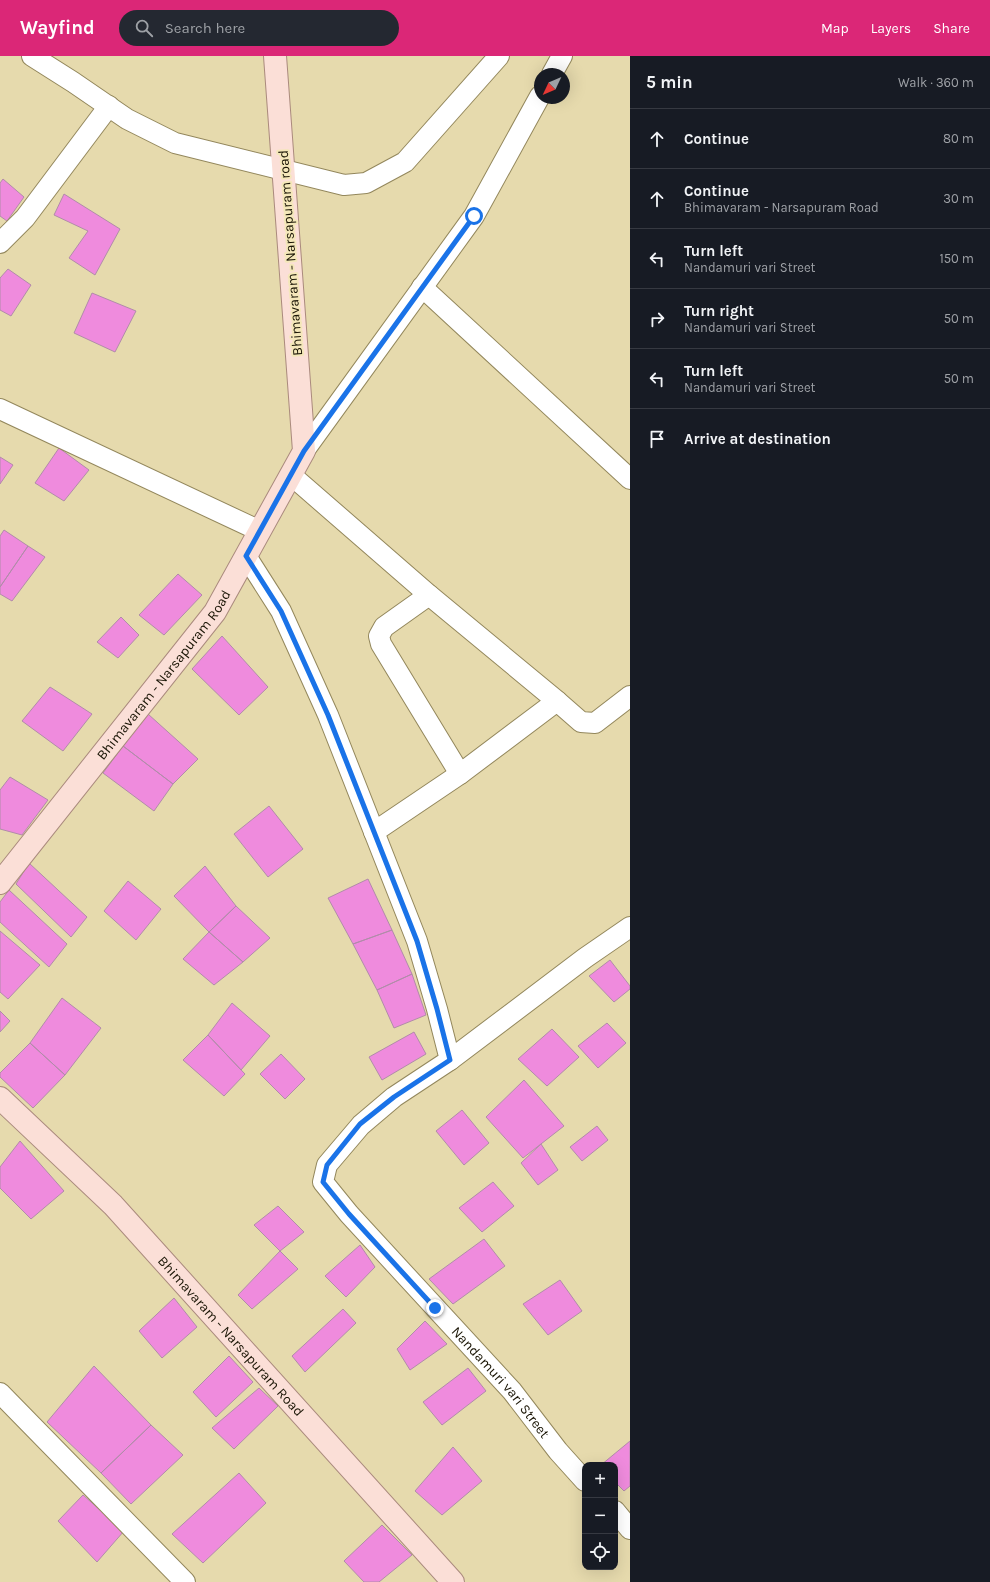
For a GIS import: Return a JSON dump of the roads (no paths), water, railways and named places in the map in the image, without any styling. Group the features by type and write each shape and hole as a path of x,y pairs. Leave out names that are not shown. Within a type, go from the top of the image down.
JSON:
{"main road":[{"name":"Bhimavaram - Narsapuram road","path":"275,56 304,451"},
{"name":"Bhimavaram - Narsapuram Road","path":"0,883 215,612 304,451"},
{"name":"Bhimavaram - Narsapuram Road","path":"0,1098 113,1206 453,1582"}],"street":[{"path":"32,56 127,119 175,143 344,185 366,183 405,162 499,56"},
{"path":"555,68 562,56"},
{"path":"304,451 474,216 536,104"},
{"path":"0,244 25,218 109,106"},
{"path":"422,287 630,479"},
{"path":"0,409 260,531"},
{"path":"291,475 429,596 581,722 595,723 630,696"},
{"path":"246,556 281,611 328,715 417,941 450,1060 585,958 630,928"},
{"path":"429,596 384,627 379,636 381,644 460,774"},
{"path":"374,832 460,774 557,701"},
{"name":"Nandamuri vari Street","path":"450,1060 394,1097 360,1124 327,1165 323,1182 349,1214 512,1391 558,1451 582,1478"},
{"path":"0,1393 185,1582"},
{"path":"618,1515 630,1529"}]}
